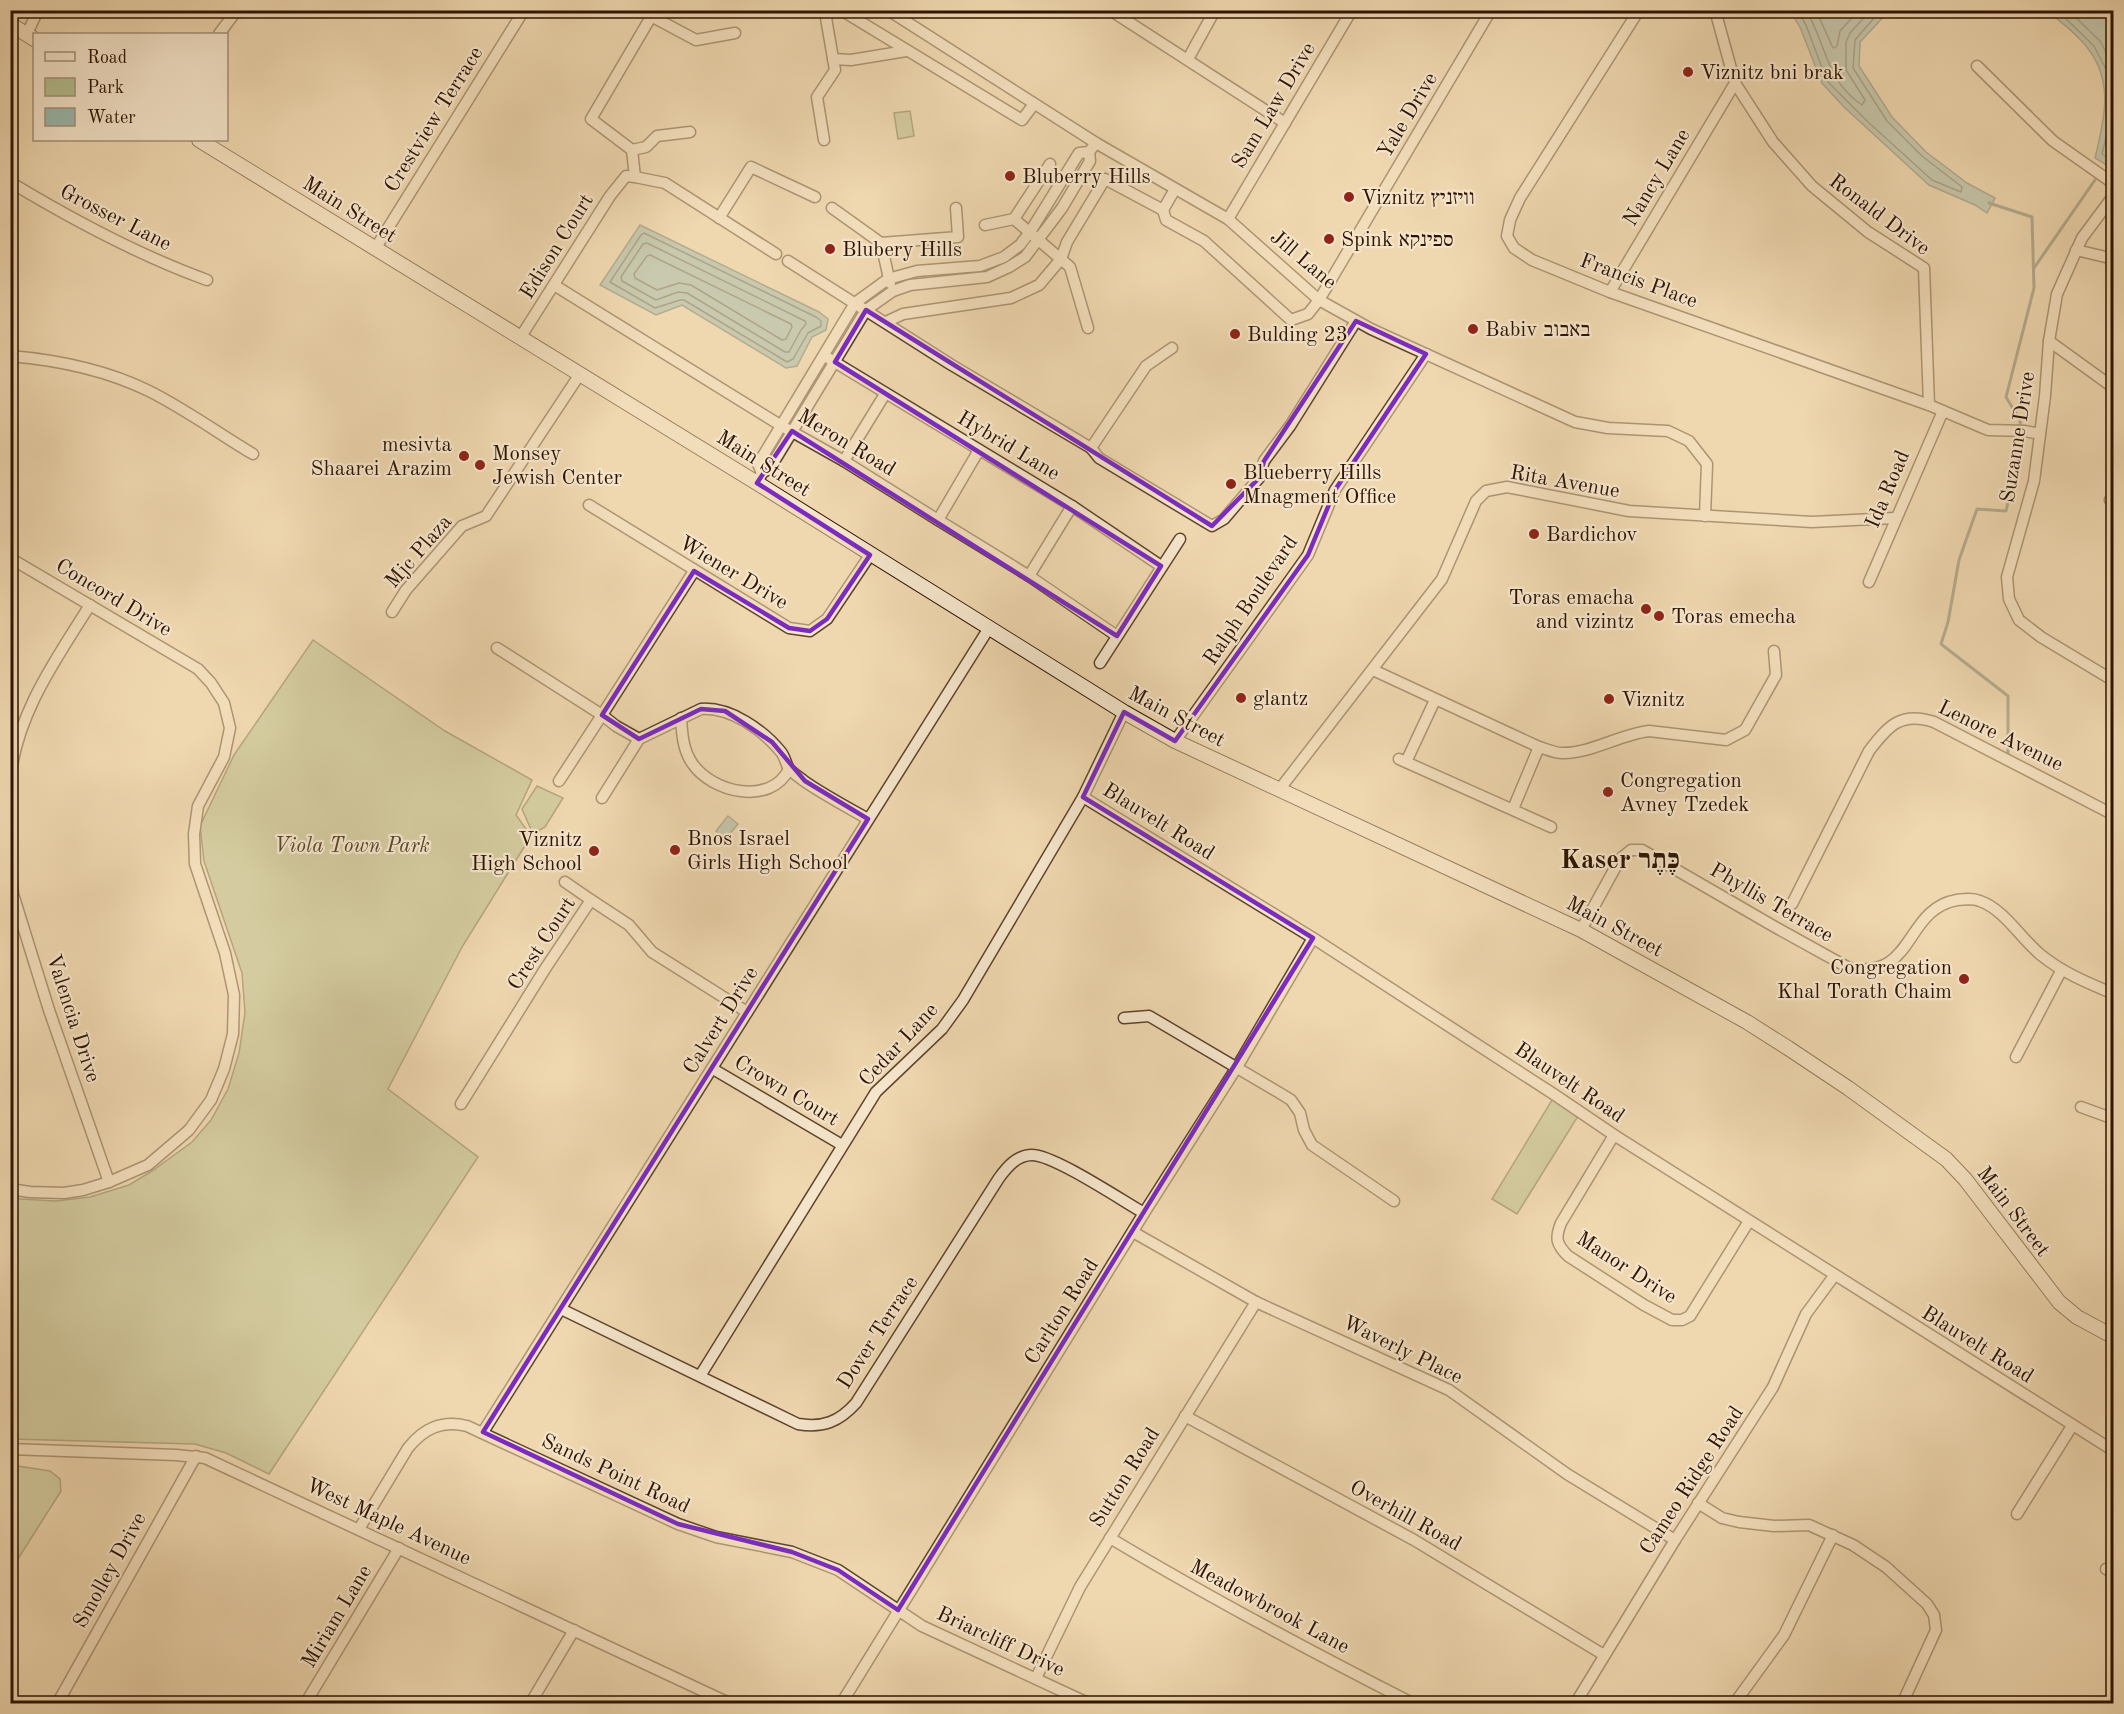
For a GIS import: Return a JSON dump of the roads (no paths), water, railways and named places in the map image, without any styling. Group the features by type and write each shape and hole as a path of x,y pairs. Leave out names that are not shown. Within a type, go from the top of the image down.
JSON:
{"main road":[{"path":"10,24 31,37"},
{"name":"Main Street","path":"201,141 520,338 759,478 870,555 1124,712 1175,741 1581,930 1747,1022 1848,1088 1946,1159 1965,1179 2059,1302 2077,1317 2114,1337"}],"street":[{"path":"31,37 38,10"},
{"path":"220,33 237,10"},
{"name":"Crestview Terrace","path":"375,249 525,10"},
{"path":"824,140 817,97 835,70 826,18 832,10"},
{"name":"Jill Lane","path":"888,10 1034,104 1093,148 1176,189 1228,219 1318,300 1356,321 1575,422 1608,428 1668,431 1689,441 1707,464 1705,516"},
{"path":"1110,10 1285,123"},
{"path":"1188,59 1215,10"},
{"name":"Sam Law Drive","path":"1228,219 1352,10"},
{"name":"Yale Drive","path":"1163,210 1166,220 1204,241 1291,320 1308,314 1491,10"},
{"name":"Francis Place","path":"1639,10 1520,198 1510,220 1507,237 1514,248 1532,260 1610,292 1929,405 1989,430 2040,434"},
{"name":"Ronald Drive","path":"1715,10 1735,83 1773,142 1812,186 1868,232 1924,268 1929,405"},
{"path":"845,11 906,51 1022,120 1034,104"},
{"path":"690,132 657,136 646,147 632,150 591,119 653,13 696,40 735,33"},
{"path":"833,59 851,60 906,51"},
{"path":"1977,66 2053,141 2114,184"},
{"name":"Nancy Lane","path":"1610,292 1735,83"},
{"path":"759,478 770,468 866,310 892,291 910,285 987,277 1025,257 1079,153 1093,148"},
{"path":"632,150 631,177 665,183 776,254"},
{"path":"985,225 1014,219 1050,164"},
{"path":"719,218 751,167 815,197"},
{"name":"Edison Court","path":"520,338 610,196 631,177"},
{"path":"886,322 903,314 1011,298 1039,285 1061,259 1067,242 1105,179 1163,210 1176,189"},
{"name":"Grosser Lane","path":"10,182 76,221 174,268 207,280"},
{"name":"Suzanne Drive","path":"2114,195 2082,238 2057,294 2049,341 2045,396 2034,481 2007,577 2009,599 2019,620 2114,681"},
{"path":"832,208 881,243 958,237 956,208"},
{"path":"1014,219 1070,267 1088,328"},
{"path":"759,478 758,464 855,303 888,279 917,271 980,266 1004,257 1035,236"},
{"path":"881,243 892,291"},
{"path":"2076,250 2114,259"},
{"path":"788,261 950,364 1090,448 1099,458 1212,526 1224,519 1259,478 1264,461 1290,426 1356,321"},
{"name":"Meron Road","path":"554,285 1029,576 1117,636"},
{"path":"2049,341 2114,388"},
{"path":"1090,448 1146,366 1172,348"},
{"name":"Ralph Boulevard","path":"1175,741 1308,555 1335,490 1426,354"},
{"name":"Hybrid Lane","path":"823,355 1072,506 1161,566"},
{"path":"10,356 54,360 94,370 149,391 252,454"},
{"name":"Mjc Plaza","path":"392,612 406,590 462,526 486,516 580,374"},
{"path":"844,461 885,393"},
{"name":"Ida Road","path":"1869,582 1942,411"},
{"path":"938,520 979,450"},
{"name":"Rita Avenue","path":"1279,790 1442,579 1476,501 1486,490 1507,487 1629,512 1812,522 1895,518"},
{"name":"Wiener Drive","path":"589,506 789,628 810,630 827,620 870,555"},
{"path":"1029,576 1072,506"},
{"path":"1101,663 1180,539"},
{"name":"Concord Drive","path":"10,558 198,669 211,683 224,703 230,728 224,757 198,806 194,834 195,864 225,953 234,995 233,1034 224,1069 211,1100 189,1130 148,1165 110,1182"},
{"path":"559,781 694,571"},
{"path":"10,782 12,764 28,711 55,660 90,605"},
{"name":"Calvert Drive","path":"483,1432 989,627"},
{"path":"497,648 639,739"},
{"path":"1373,670 1539,747 1562,753 1649,732 1726,740 1744,730 1776,675 1774,651"},
{"path":"1435,700 1402,760 1551,827"},
{"path":"602,798 639,739 701,709 712,708 725,711 750,724 772,742 784,756 789,769 868,819"},
{"name":"Blauvelt Road","path":"1124,712 1083,797 1313,938 1834,1276 2114,1451"},
{"name":"Lenore Avenue","path":"1792,904 1869,751 1881,735 1899,721 1912,717 1934,722 2114,815"},
{"path":"681,718 683,743 691,762 699,772 721,786 748,792 762,790 777,785 784,779 789,769"},
{"path":"1513,809 1539,747"},
{"name":"Cedar Lane","path":"700,1376 876,1092 942,1029 963,1000 1083,797"},
{"name":"Phyllis Terrace","path":"1581,930 1620,859 1637,849 1849,968 1863,970 1887,964 1897,957 1932,909 1953,900 1966,898 1980,901 1990,907 2039,954 2061,971 2114,994"},
{"name":"Valencia Drive","path":"10,863 14,894 49,1010 110,1182"},
{"path":"565,882 591,900"},
{"name":"Crest Court","path":"461,1104 591,900 629,925 652,952 747,1012"},
{"name":"Carlton Road","path":"841,1704 1237,1067 1313,938"},
{"path":"2016,1057 2061,971"},
{"path":"1124,1018 1149,1016 1291,1100 1300,1113 1304,1130 1312,1145 1394,1201"},
{"name":"Crown Court","path":"713,1069 842,1145"},
{"path":"2081,1107 2114,1119"},
{"name":"Manor Drive","path":"1614,1135 1561,1223 1556,1234 1557,1245 1568,1256 1644,1305 1672,1320 1682,1320 1690,1316 1749,1221"},
{"name":"Dover Terrace","path":"561,1309 798,1424 823,1425 844,1416 856,1403 999,1178 1017,1159 1031,1155 1051,1159 1144,1214"},
{"path":"10,1189 64,1193 110,1182"},
{"name":"Waverly Place","path":"1133,1232 1256,1302 1449,1390 1567,1474 1675,1540"},
{"name":"Cameo Ridge Road","path":"1575,1704 1698,1503 1773,1387 1806,1314 1834,1276"},
{"name":"Sutton Road","path":"1036,1678 1080,1587 1256,1302"},
{"name":"Overhill Road","path":"1185,1416 1414,1540 1604,1655"},
{"name":"Sands Point Road","path":"359,1528 408,1448 425,1431 433,1426 452,1424 467,1426 678,1524 725,1539 792,1552 838,1569 898,1610"},
{"path":"2017,1514 2072,1426"},
{"name":"West Maple Avenue","path":"10,1449 196,1456 229,1468 359,1528 731,1704"},
{"name":"Smolley Drive","path":"57,1704 196,1456"},
{"path":"1698,1503 1722,1518 1774,1526 1809,1525 1833,1535 1854,1545 1886,1567 1927,1604 1934,1615 1936,1630 1902,1704"},
{"path":"1734,1704 1784,1635 1833,1535"},
{"name":"Meadowbrook Lane","path":"1110,1538 1284,1638 1414,1704"},
{"name":"Miriam Lane","path":"305,1704 399,1548"},
{"name":"Briarcliff Drive","path":"898,1610 922,1626 1090,1704"},
{"path":"530,1704 574,1630"}],"water":[{"path":"1790,11 1889,11 1860,42 1859,66 1892,117 1926,152 1967,183 1995,198 1987,213 1975,205 1929,185 1844,107 1822,83 1800,27"},
{"path":"2048,11 2113,11 2113,169 2095,158 2105,102 2102,76 2097,63 2080,39"},
{"path":"640,225 819,312 828,319 826,330 812,337 797,366 786,368 682,305 656,315 600,285"},
{"path":"728,816 738,824 725,839 716,831"}],"waterway":[{"path":"2034,268 2095,180"},
{"path":"1989,203 2032,217 2034,288 2006,397 2020,420 2021,446 2006,511 1977,509 1959,560 1948,622 1941,644 2008,696 2008,753"}],"place":[{"name":"Viznitz bni brak","path":"1688,72"},
{"name":"Bluberry Hills","path":"1010,176"},
{"name":"Viznitz וויזניץ","path":"1349,197"},
{"name":"Spink ספינקא","path":"1329,239"},
{"name":"Blubery Hills","path":"830,249"},
{"name":"Babiv באבוב","path":"1473,329"},
{"name":"Bulding 23","path":"1235,334"},
{"name":"mesivta Shaarei Arazim","path":"464,456"},
{"name":"Monsey Jewish Center","path":"480,465"},
{"name":"Blueberry Hills Mnagment Office","path":"1231,484"},
{"name":"Bardichov","path":"1534,534"},
{"name":"Toras emacha and vizintz","path":"1646,609"},
{"name":"Toras emecha","path":"1659,616"},
{"name":"glantz","path":"1241,698"},
{"name":"Viznitz","path":"1609,699"},
{"name":"Congregation Avney Tzedek","path":"1608,792"},
{"name":"Bnos Israel Girls High School","path":"675,850"},
{"name":"Viznitz High School","path":"594,851"},
{"name":"Congregation Khal Torath Chaim","path":"1964,979"}],"district":[{"name":"Kaser כֶּתֶר","path":"1620,859"}],"park label":[{"name":"Viola Town Park","path":"352,845"}]}
